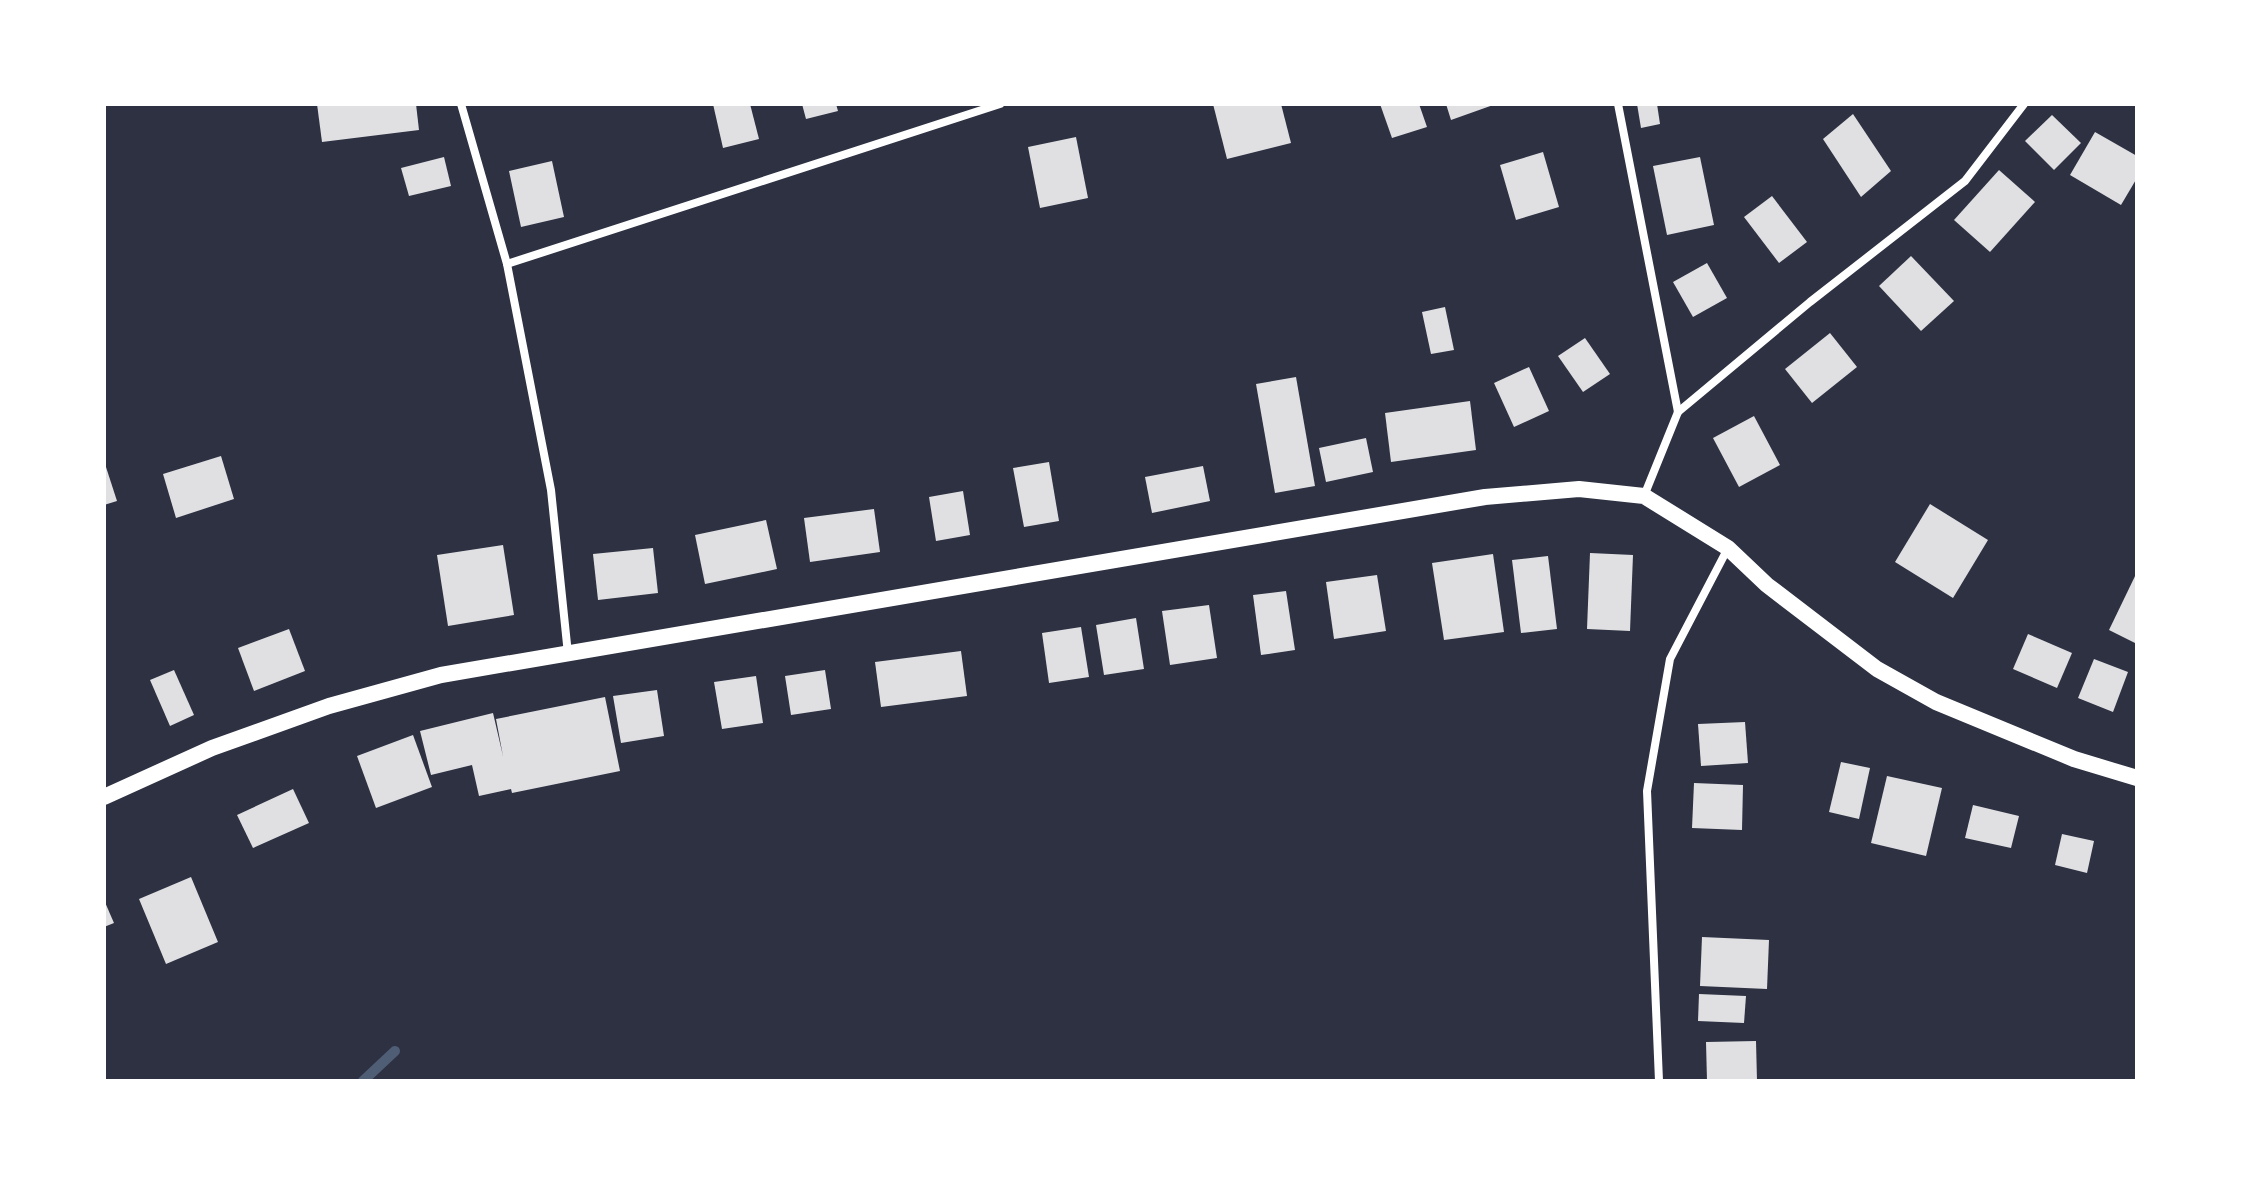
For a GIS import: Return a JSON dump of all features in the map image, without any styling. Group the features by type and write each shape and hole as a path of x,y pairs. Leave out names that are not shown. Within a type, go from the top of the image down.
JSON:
{"main road":[{"path":"104,797 212,748 329,706 441,675 1485,497 1579,489 1644,496 1728,548 1767,585 1877,669 1936,702 2074,759 2137,778"}],"street":[{"path":"461,104 507,264 551,490 568,654"},
{"path":"507,264 1000,104"},
{"path":"1618,104 1678,412"},
{"path":"1644,496 1678,412 1810,302 1965,181 2024,104"},
{"path":"1659,1081 1647,791 1670,659 1728,548"}],"building":[{"path":"317,104 416,104 419,130 322,142"},
{"path":"713,104 750,104 759,139 723,148"},
{"path":"802,104 836,104 838,111 806,119"},
{"path":"1213,104 1281,104 1291,143 1227,159"},
{"path":"1380,104 1419,104 1427,127 1392,138"},
{"path":"1446,104 1496,104 1451,120"},
{"path":"1637,104 1657,104 1660,124 1641,128"},
{"path":"1853,114 1891,171 1861,197 1823,139"},
{"path":"2052,115 2081,143 2054,170 2025,141"},
{"path":"2095,132 2137,156 2137,178 2121,205 2070,175"},
{"path":"1076,137 1088,198 1040,208 1028,147"},
{"path":"1543,152 1559,207 1516,220 1500,165"},
{"path":"444,157 451,186 409,196 401,168"},
{"path":"1700,157 1714,225 1667,235 1653,166"},
{"path":"552,161 564,217 521,227 509,171"},
{"path":"1999,170 2035,202 1990,252 1954,220"},
{"path":"1772,196 1807,242 1779,263 1744,217"},
{"path":"1911,256 1954,301 1921,331 1879,286"},
{"path":"1707,263 1727,298 1693,317 1673,282"},
{"path":"1445,307 1454,350 1431,354 1422,312"},
{"path":"1830,333 1857,367 1812,403 1785,369"},
{"path":"1585,338 1610,374 1583,392 1558,356"},
{"path":"1529,367 1549,411 1514,427 1494,383"},
{"path":"1296,377 1315,486 1275,493 1256,384"},
{"path":"1470,401 1476,450 1391,462 1385,413"},
{"path":"1754,416 1780,465 1739,487 1713,438"},
{"path":"1366,438 1373,472 1326,482 1319,448"},
{"path":"221,456 234,499 176,518 163,474"},
{"path":"1049,462 1059,521 1024,527 1013,468"},
{"path":"104,465 117,501 104,505"},
{"path":"1203,466 1210,501 1152,513 1145,477"},
{"path":"963,491 970,535 936,541 929,497"},
{"path":"1930,504 1988,540 1953,598 1895,562"},
{"path":"874,509 880,552 810,562 804,518"},
{"path":"766,520 777,569 705,584 695,535"},
{"path":"503,545 514,615 448,626 437,555"},
{"path":"653,548 658,593 598,600 593,554"},
{"path":"1590,553 1633,555 1630,631 1587,629"},
{"path":"1493,554 1504,632 1444,640 1432,563"},
{"path":"1548,556 1557,629 1521,633 1512,560"},
{"path":"2137,572 2137,644 2109,630"},
{"path":"1377,575 1386,631 1334,639 1326,582"},
{"path":"1286,591 1295,650 1261,655 1253,595"},
{"path":"1209,605 1217,658 1170,665 1162,611"},
{"path":"1136,618 1144,669 1104,675 1096,625"},
{"path":"1081,627 1089,677 1049,683 1042,633"},
{"path":"289,629 305,671 254,691 238,648"},
{"path":"2028,634 2072,653 2057,688 2013,669"},
{"path":"961,651 967,696 881,707 875,662"},
{"path":"2094,659 2128,672 2113,712 2078,698"},
{"path":"174,670 194,715 170,726 150,680"},
{"path":"825,670 831,709 791,715 785,676"},
{"path":"756,676 763,723 722,729 714,682"},
{"path":"657,690 664,736 621,743 613,696"},
{"path":"605,697 620,771 512,793 511,789 479,796 472,765 431,775 420,731 493,713 503,756 496,719"},
{"path":"1745,722 1748,763 1701,766 1698,724"},
{"path":"413,735 432,787 376,808 357,756"},
{"path":"1841,762 1870,768 1859,819 1829,812"},
{"path":"1887,776 1942,788 1926,856 1871,843"},
{"path":"1694,783 1743,785 1742,830 1692,828"},
{"path":"293,789 309,823 253,848 237,815"},
{"path":"1973,805 2019,816 2011,848 1965,838"},
{"path":"2062,834 2094,841 2087,873 2055,865"},
{"path":"191,877 218,942 166,964 139,899"},
{"path":"104,900 114,923 104,927"},
{"path":"1702,937 1769,940 1767,989 1700,986"},
{"path":"1699,994 1746,996 1744,1023 1698,1021"},
{"path":"1756,1041 1757,1081 1707,1081 1706,1042"}],"waterway":[{"path":"363,1081 395,1051"}]}
